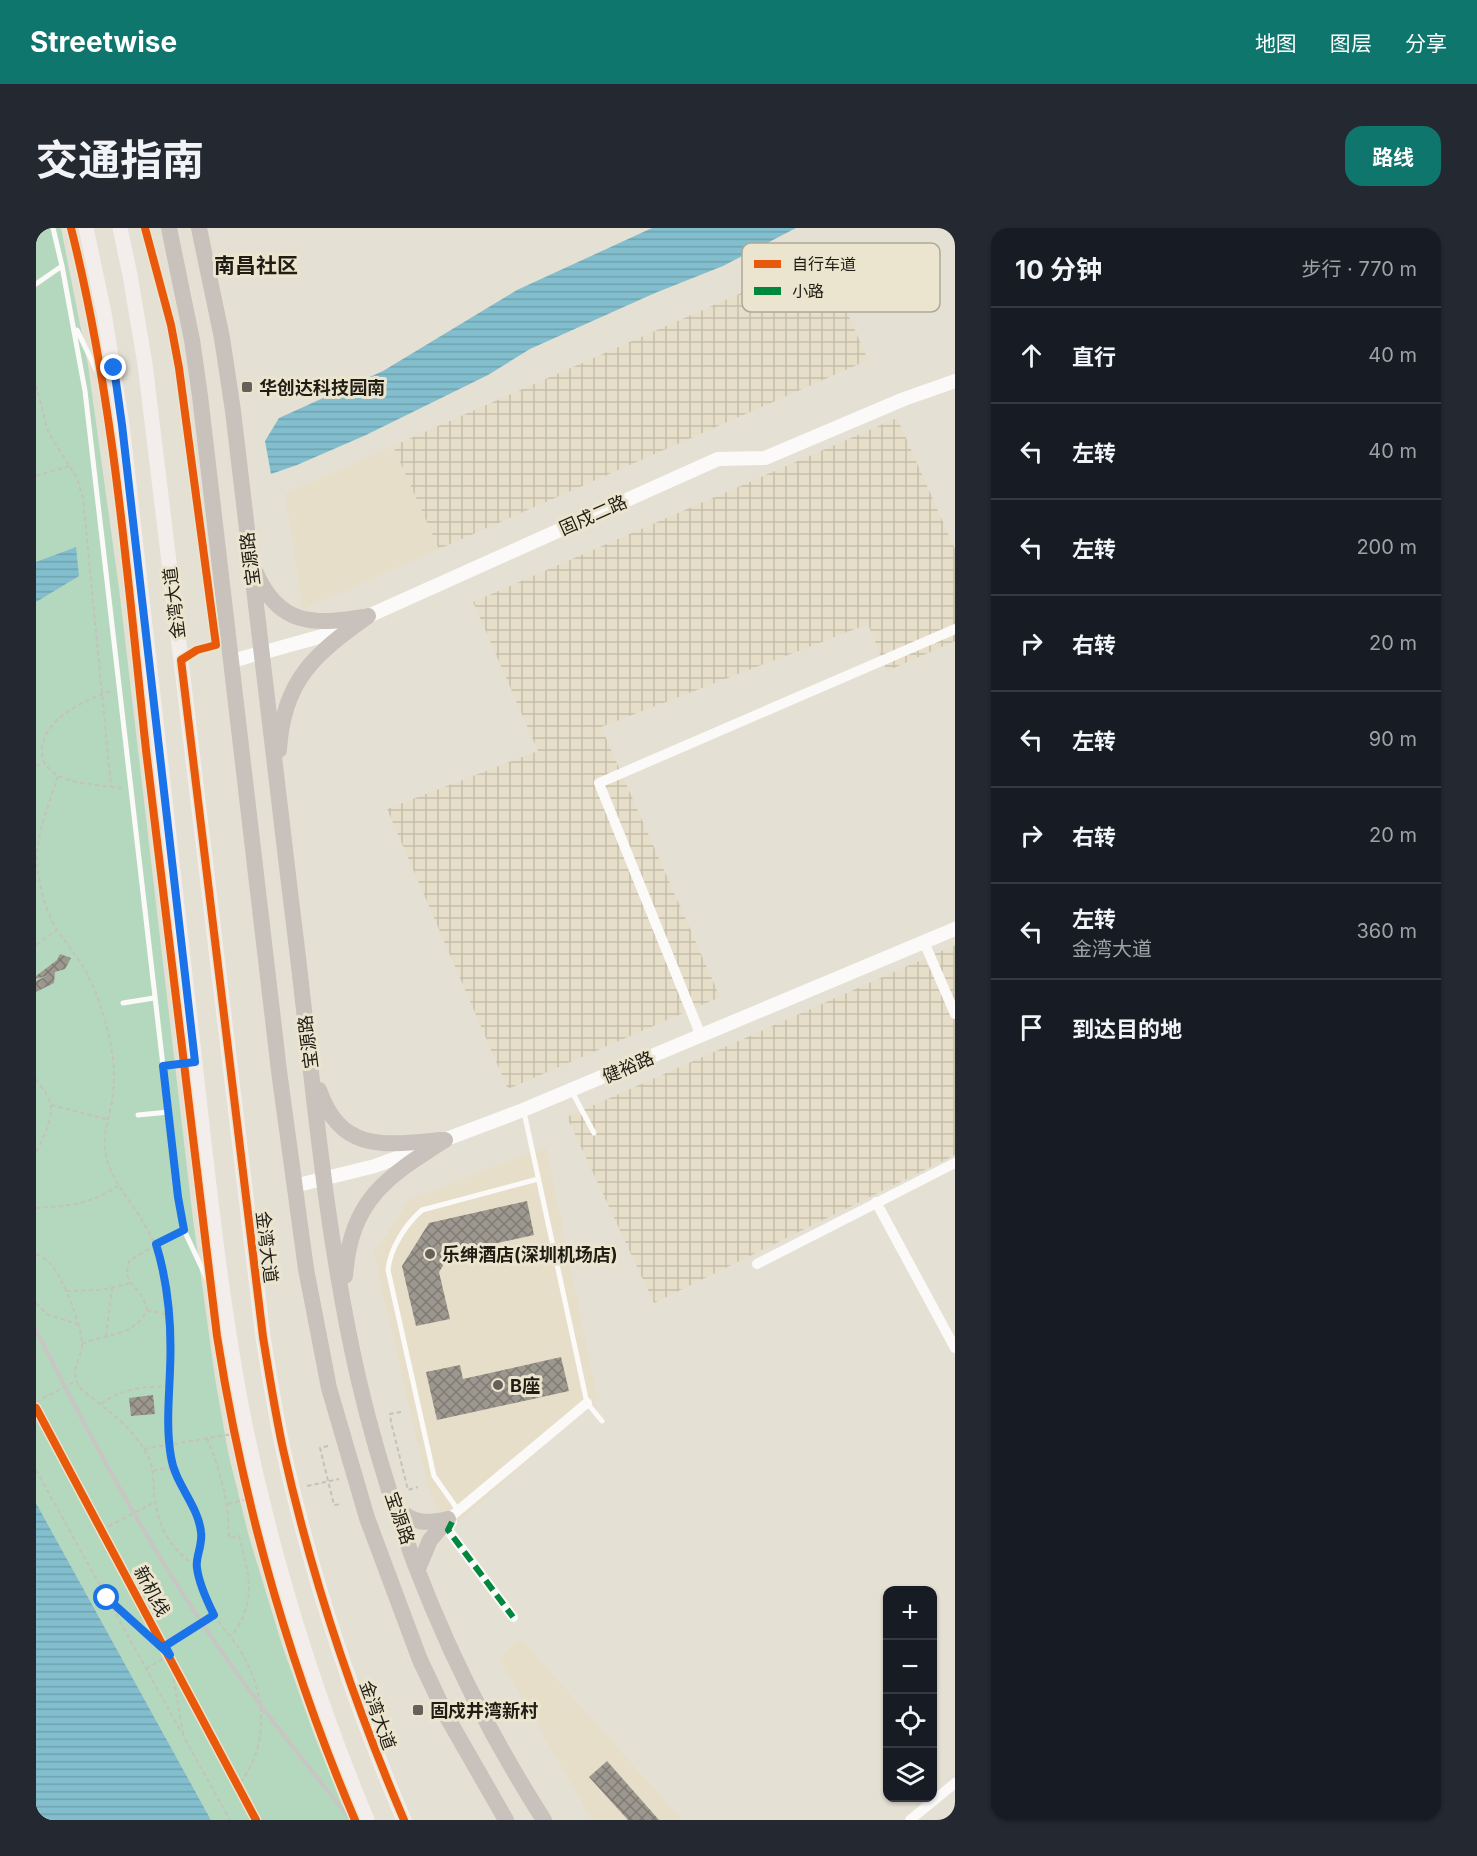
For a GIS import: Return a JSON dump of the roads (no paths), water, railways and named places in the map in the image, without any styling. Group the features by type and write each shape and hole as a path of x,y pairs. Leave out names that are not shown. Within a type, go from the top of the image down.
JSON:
{"main road":[{"name":"金湾大道","path":"86,228 104,313 122,425 195,1062 228,1324 257,1478 290,1604 326,1711 367,1820"},
{"name":"金湾大道","path":"120,228 146,364 263,1337 285,1458 321,1592 372,1743 404,1820"},
{"name":"宝源路","path":"169,228 192,340 200,396 294,1186 306,1269 329,1388 367,1518 393,1591 447,1717 506,1820"},
{"name":"宝源路","path":"199,228 222,338 310,1066 346,1319 374,1441 418,1569 450,1649 476,1705 544,1820"},
{"path":"249,551 262,586 272,601 296,618 330,621 368,616"},
{"path":"277,781 280,739 285,714 301,676 329,644 368,616"},
{"path":"310,1066 328,1113 348,1134 384,1143 445,1140"},
{"path":"346,1319 347,1257 356,1222 369,1200 384,1182 445,1140"},
{"path":"396,1508 408,1519 421,1522 433,1522 455,1516"},
{"path":"418,1569 430,1540 455,1516"}],"street":[{"name":"固戍二路","path":"232,662 316,639 718,459 765,458 904,399 955,381"},
{"path":"701,1036 599,783 955,629"},
{"name":"健裕路","path":"294,1186 375,1166 523,1110 955,929"},
{"path":"924,942 955,1014"},
{"path":"757,1264 955,1162"},
{"path":"876,1202 955,1348"},
{"path":"513,1617 448,1530 455,1516 587,1403"},
{"path":"910,1820 955,1783"}],"lane":[{"path":"53,228 73,323 86,401 178,1197 184,1230 228,1324"},
{"path":"36,284 62,266"},
{"path":"73,323 122,425"},
{"path":"123,1003 154,998"},
{"path":"163,1066 195,1062"},
{"path":"571,1090 594,1133"},
{"path":"523,1110 587,1403 602,1421"},
{"path":"138,1115 169,1112"},
{"path":"455,1516 434,1476 388,1270 389,1256 413,1218 422,1210 538,1179"}],"water":[{"path":"652,228 796,228 767,243 742,243 742,256 723,266 655,293 530,349 488,375 366,435 271,474 265,441 279,418 383,371 517,290"},
{"path":"76,547 79,576 36,602 36,562"},
{"path":"36,1503 211,1820 36,1820"}],"railway":[{"path":"36,1330 130,1507 182,1593 252,1694 351,1820"}],"place":[{"name":"华创达科技园南","path":"247,387"},
{"name":"乐绅酒店(深圳机场店)","path":"430,1254"},
{"name":"B座","path":"498,1385"},
{"name":"固戍井湾新村","path":"418,1710"}],"district":[{"name":"南昌社区","path":"256,265"}]}
